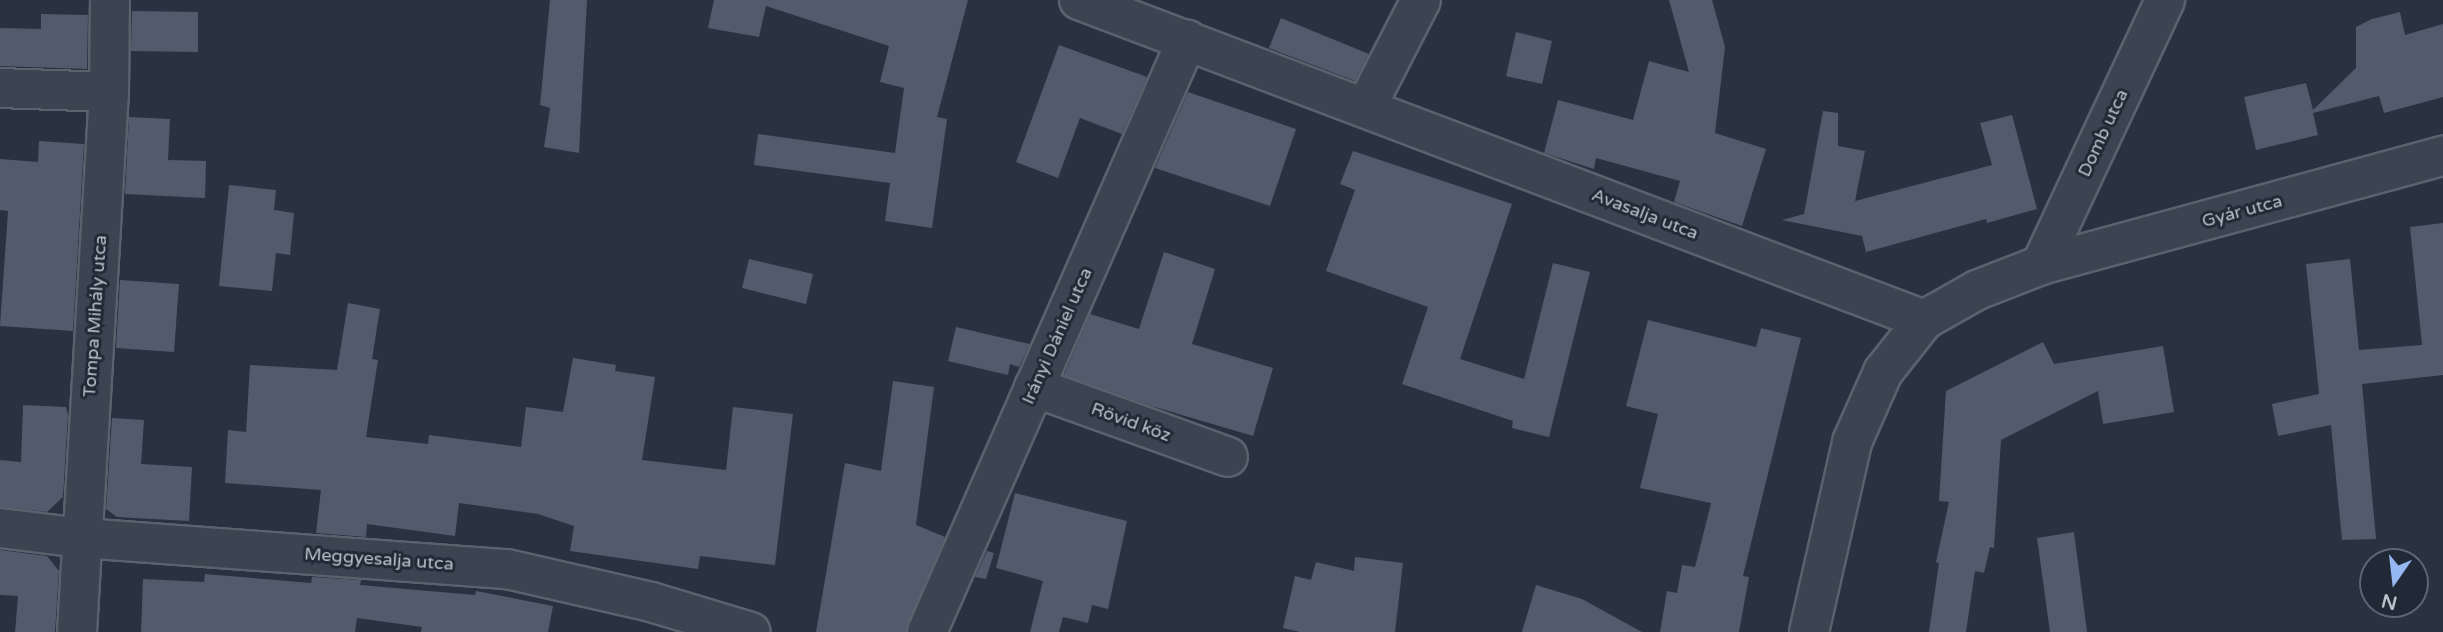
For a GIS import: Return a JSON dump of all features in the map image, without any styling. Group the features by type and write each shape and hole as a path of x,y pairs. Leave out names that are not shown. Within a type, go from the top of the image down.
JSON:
{"street":[{"name":"Tompa Mihály utca","path":"77,632 109,92 110,0"},
{"name":"Avasalja utca","path":"1079,0 1924,320"},
{"path":"1366,107 1421,0"},
{"name":"Domb utca","path":"2040,265 2165,0"},
{"name":"Irányi Dániel utca","path":"927,632 1187,40"},
{"path":"0,88 109,92"},
{"name":"Gyár utca","path":"1924,320 1976,290 2040,265 2443,156"},
{"path":"1809,632 1852,442 1883,372 1924,320"},
{"name":"Rövid köz","path":"1034,387 1228,457"},
{"name":"Meggyesalja utca","path":"0,528 82,538 507,569 651,602 751,632"}],"building":[{"path":"550,0 587,0 579,153 544,147 550,108 540,105"},
{"path":"714,0 968,0 937,117 947,119 932,228 885,221 890,183 754,165 758,134 895,153 904,88 880,82 889,46 766,6 759,37 708,28"},
{"path":"1669,0 1712,0 1725,47 1715,133 1766,149 1742,226 1674,202 1680,181 1596,158 1594,169 1544,153 1558,100 1633,120 1649,61 1689,72"},
{"path":"132,11 198,12 198,52 131,51"},
{"path":"2400,12 2405,35 2443,24 2443,97 2384,113 2379,96 2313,113 2318,135 2256,150 2244,97 2306,83 2313,110 2356,68 2356,27 2372,19"},
{"path":"41,14 88,15 87,69 0,66 0,28 41,29"},
{"path":"1281,18 1369,54 1355,81 1269,48"},
{"path":"1516,32 1552,41 1542,84 1506,76"},
{"path":"1059,45 1147,77 1122,134 1080,118 1058,178 1016,162"},
{"path":"1188,92 1296,129 1270,206 1155,168"},
{"path":"1823,111 1838,113 1838,146 1865,151 1855,201 1992,165 1980,123 2012,115 2037,209 1987,223 1986,219 1866,252 1862,236 1782,220 1804,214"},
{"path":"129,117 170,119 168,160 206,161 205,198 125,194"},
{"path":"39,141 84,144 73,331 0,326 8,211 0,210 0,159 38,162"},
{"path":"1353,151 1512,204 1460,359 1524,379 1553,263 1590,272 1549,437 1512,428 1513,421 1402,384 1428,307 1326,271 1355,190 1340,184"},
{"path":"229,185 276,190 274,210 294,213 290,255 276,253 272,291 219,286"},
{"path":"2443,223 2443,375 2362,384 2376,539 2342,540 2331,425 2278,436 2272,404 2319,394 2306,264 2350,259 2359,350 2422,345 2410,227"},
{"path":"1164,252 1215,269 1192,344 1273,368 1253,436 1148,405 1064,375 1090,314 1139,329"},
{"path":"749,259 813,274 806,304 742,288"},
{"path":"120,280 179,284 174,352 116,348"},
{"path":"348,303 380,309 372,359 378,360 366,437 428,444 429,435 521,447 526,407 563,412 573,358 616,365 615,371 655,377 642,460 726,470 733,407 793,414 775,565 700,556 698,569 570,551 574,526 538,514 459,503 455,536 367,524 366,537 316,533 321,490 225,483 228,430 246,432 250,365 337,370"},
{"path":"1648,320 1756,347 1761,328 1801,338 1743,576 1749,577 1739,632 1660,632 1667,591 1677,593 1682,565 1695,567 1711,503 1640,488 1658,414 1626,406"},
{"path":"956,327 1030,344 1019,367 1010,364 1008,375 948,361"},
{"path":"2043,342 2054,364 2163,346 2174,412 2103,424 2098,391 2001,440 1994,548 1990,547 1984,573 1975,571 1966,632 1929,632 1939,563 1936,562 1949,502 1939,501 1946,391"},
{"path":"893,381 934,387 916,525 945,537 906,632 816,632 845,463 881,471"},
{"path":"23,405 66,407 68,415 63,497 47,512 0,507 0,460 21,462"},
{"path":"112,418 144,420 141,464 192,467 189,521 117,517 106,509"},
{"path":"1015,493 1127,521 1108,609 1092,605 1088,623 1063,617 1059,632 1030,632 1043,581 996,568"},
{"path":"2074,532 2087,632 2050,632 2037,538"},
{"path":"0,550 47,556 59,571 55,632 15,632 18,596 0,595"},
{"path":"987,551 994,553 986,579 975,577"},
{"path":"1355,557 1403,563 1395,632 1300,632 1283,628 1295,576 1311,580 1316,562 1354,571"},
{"path":"205,574 311,583 312,577 361,580 360,585 475,595 476,591 553,606 548,632 421,632 422,627 357,618 355,632 141,632 143,579 204,582"},
{"path":"1536,585 1582,599 1642,632 1522,632"}]}
